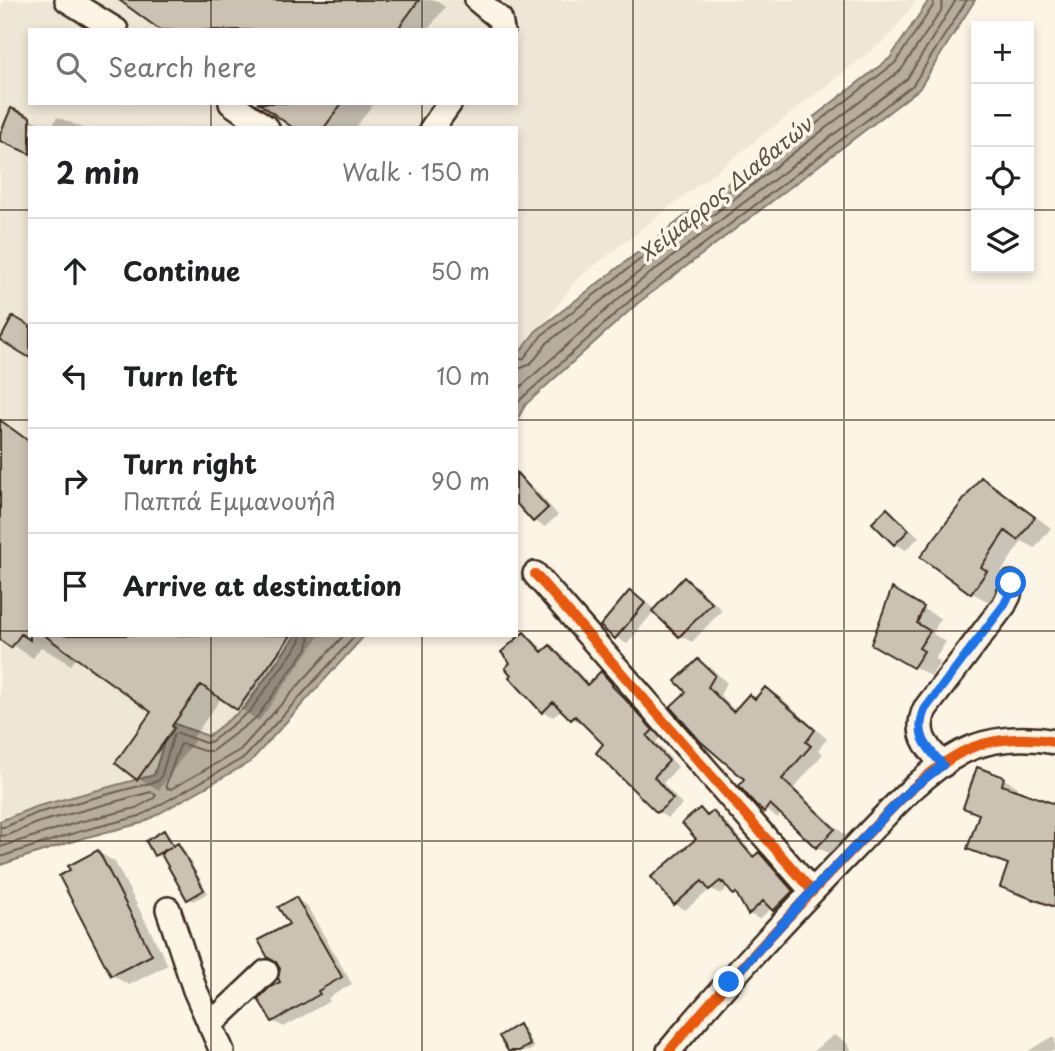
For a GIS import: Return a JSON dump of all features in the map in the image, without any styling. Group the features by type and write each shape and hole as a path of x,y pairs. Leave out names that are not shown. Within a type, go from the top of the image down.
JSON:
{"street":[{"path":"477,0 500,19 502,28"},
{"path":"70,1 113,28"},
{"path":"234,105 264,126"},
{"path":"433,126 449,105"},
{"path":"535,574 812,891"},
{"path":"943,765 928,748 920,728 921,719 925,709 1004,605 1011,583"},
{"path":"669,1051 812,891 910,790 961,752 982,744 1011,739 1055,742"},
{"path":"168,909 195,990 222,1051"},
{"path":"210,1025 266,972"}],"shaded area":[{"path":"5,0 916,0 889,37 576,280 518,359 518,126 28,126 28,637 325,637 247,722 146,778 0,818 0,8"}],"water":[{"name":"Χείμαρρος Διαβατών","path":"929,0 975,0 919,89 638,303 525,405 518,418 518,354 536,331 890,58"},
{"path":"295,637 363,637 250,762 142,823 83,838 0,865 0,821 35,807 154,775 170,722 208,736 245,707"}],"building":[{"path":"119,0 419,0 398,28 157,28"},
{"path":"262,105 341,105 325,126 290,126"},
{"path":"11,108 30,117 28,153 0,141 0,134"},
{"path":"13,316 28,325 28,357 0,340"},
{"path":"0,420 28,441 30,640 21,634 11,648 0,640"},
{"path":"518,474 548,508 533,522 518,505"},
{"path":"981,477 1035,517 1018,540 1005,531 981,567 987,571 971,594 920,557"},
{"path":"887,508 909,530 894,545 872,523"},
{"path":"684,577 712,603 679,637 652,611"},
{"path":"892,588 924,607 917,623 930,631 919,648 924,651 913,668 871,644"},
{"path":"630,590 645,603 615,639 600,626"},
{"path":"524,632 542,652 550,645 587,685 601,671 653,730 647,736 669,761 654,777 673,799 657,813 596,753 603,744 575,716 571,720 553,702 542,713 509,677 511,675 505,668 510,663 501,652"},
{"path":"47,637 290,637 237,710 201,685 137,780 115,763 151,712"},
{"path":"698,659 715,675 708,687 733,712 749,694 755,699 765,687 815,730 806,742 811,746 782,779 835,829 816,848 770,804 764,812 756,805 739,786 744,779 700,741 670,707 686,692 675,681"},
{"path":"977,767 1004,777 1002,785 1055,804 1055,907 1000,887 1008,864 967,849 979,814 963,808"},
{"path":"700,808 707,816 713,811 753,857 759,852 793,891 773,911 763,901 748,915 736,893 733,895 720,881 709,890 702,881 674,905 651,877 696,839 682,823"},
{"path":"164,830 173,846 178,843 204,890 187,900 161,854 171,847 154,856 146,841"},
{"path":"98,850 152,955 111,976 59,876 70,870 68,866"},
{"path":"296,897 342,977 318,991 320,994 272,1022 258,999 270,987 280,982 280,969 276,962 268,958 258,940 289,924 278,907"},
{"path":"519,1024 530,1045 519,1051 508,1051 499,1036"}],"cycle path":[{"path":"535,574 812,891"},
{"path":"669,1051 807,897 892,808 933,771 962,752 995,741 1032,739 1055,742"}],"route":[{"path":"729,982 910,790 943,765 928,748 920,728 921,719 925,709 1004,605 1011,583"}]}
